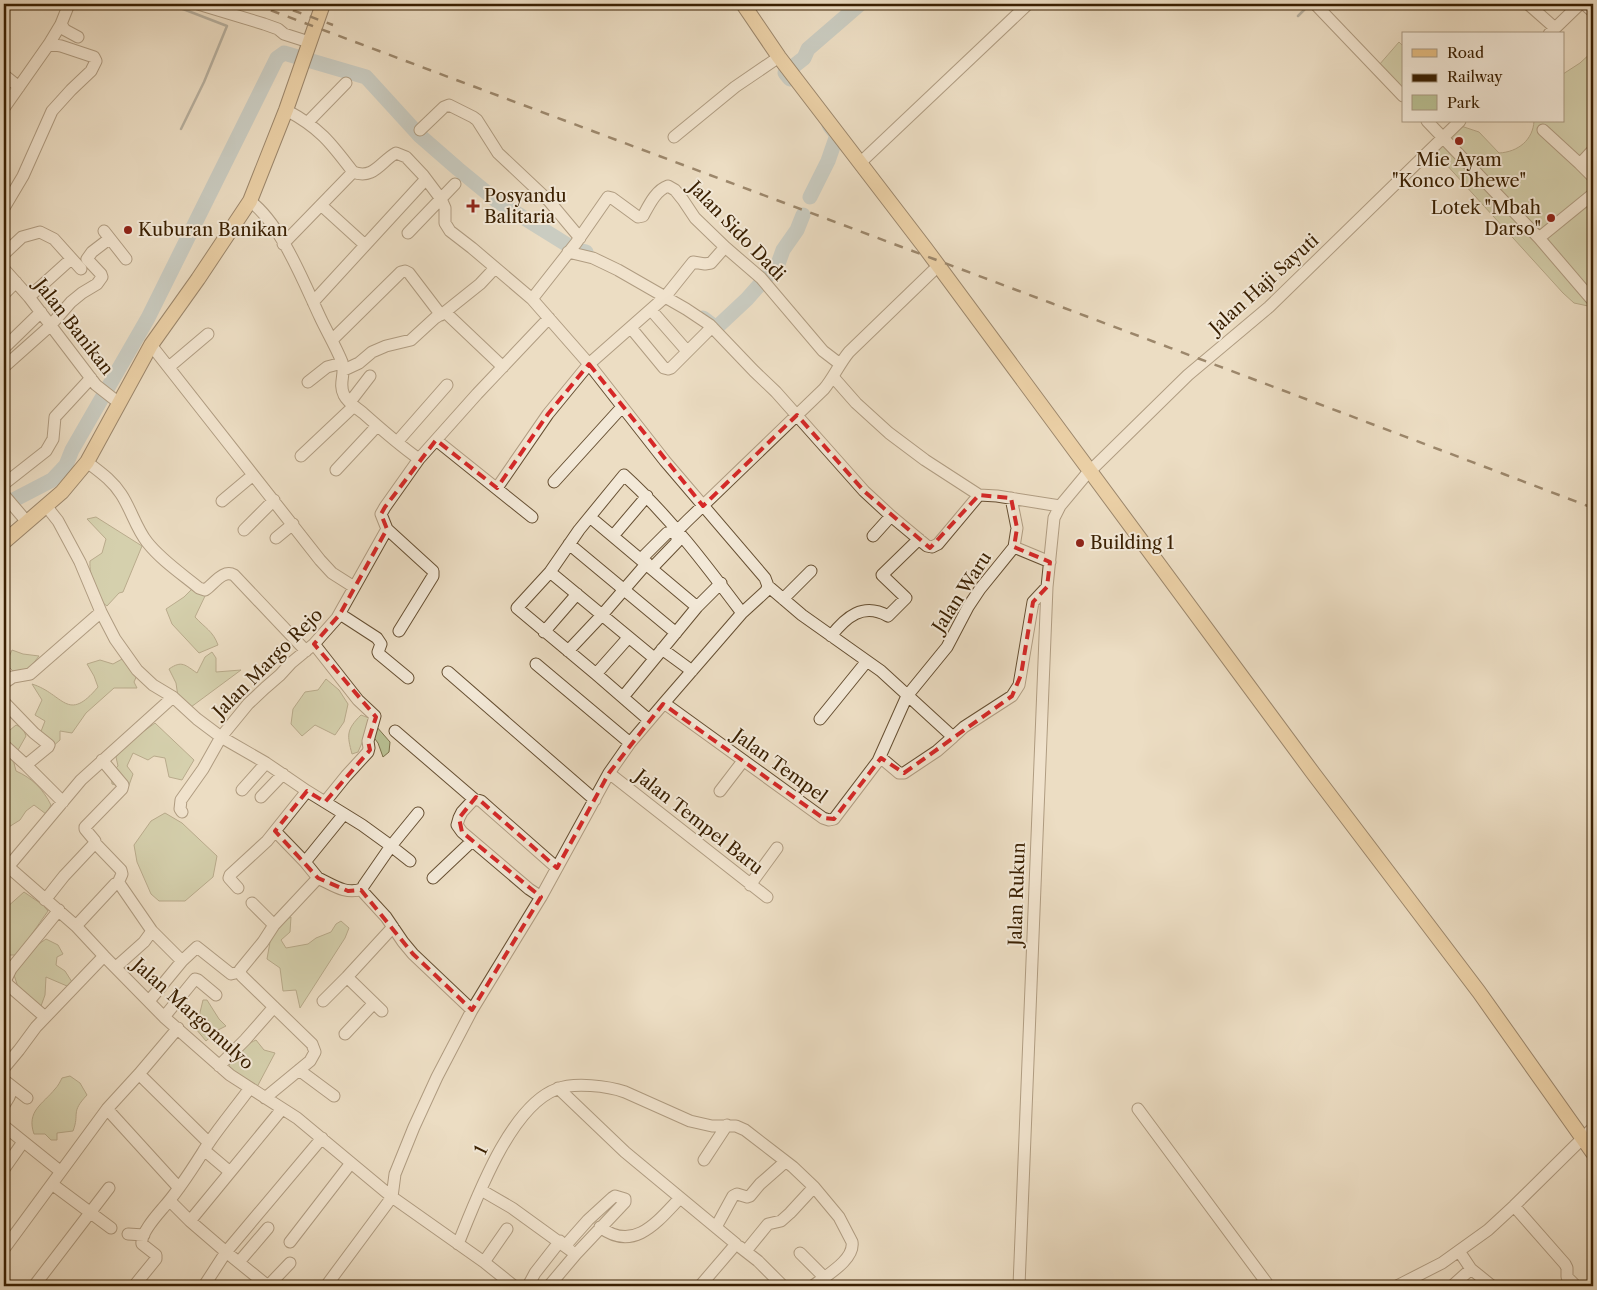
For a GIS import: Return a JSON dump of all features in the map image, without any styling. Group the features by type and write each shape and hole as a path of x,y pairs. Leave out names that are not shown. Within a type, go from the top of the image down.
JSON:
{"main road":[{"path":"4,542 26,522 47,507 87,462 109,396 151,345 250,201 286,110 320,4"},
{"path":"743,4 786,67 938,266 1049,418 1091,470 1301,757 1479,992 1593,1153"}],"street":[{"path":"4,108 62,24 69,4"},
{"path":"198,4 278,29 308,46"},
{"path":"860,163 1028,4"},
{"path":"1528,4 1552,31 1582,4 1593,12"},
{"path":"1316,5 1402,95"},
{"path":"62,24 65,30 78,37"},
{"path":"4,208 23,176 52,111 70,90 92,71 96,61 94,57 49,44"},
{"path":"674,136 735,87 786,67"},
{"path":"4,75 19,86"},
{"path":"308,122 346,83"},
{"path":"420,130 449,105 473,117 498,153 549,201 578,240 532,299"},
{"path":"286,110 308,122 332,144 354,172 362,174 375,170 396,153 406,157 441,199 445,208 444,223 450,231 532,299 588,364 649,442 765,578 768,586 783,600 881,671 953,738"},
{"path":"1428,122 1539,238 1593,301"},
{"name":"Jalan Haji Sayuti","path":"1060,506 1091,470 1188,375 1269,307 1459,122"},
{"path":"1543,130 1593,176"},
{"path":"1580,164 1593,150"},
{"path":"283,244 354,172"},
{"path":"313,302 426,179"},
{"path":"408,234 455,184"},
{"name":"Jalan Sido Dadi","path":"578,240 604,200 610,197 638,217 643,216 658,192 663,187 668,186 683,200 695,218 725,248 764,282 823,352 840,364"},
{"path":"1539,238 1593,194"},
{"path":"250,201 262,211 271,223 332,340 343,366 342,390 352,404 419,459"},
{"path":"321,205 365,245"},
{"path":"4,254 22,237 40,232 54,239 81,269"},
{"path":"4,367 50,326 76,297 100,281 102,277 87,258 107,235 126,260"},
{"path":"497,488 548,414 588,364 631,328 666,295 693,262 711,263 725,248"},
{"path":"568,252 593,258 666,295 712,327 776,392 858,484 891,516 927,546 932,547 938,544 979,495"},
{"path":"29,297 71,259"},
{"path":"568,651 647,563 677,542 677,531 834,378 840,364 849,352 938,266"},
{"path":"308,382 327,367 359,362 372,352 386,346 411,340 480,284 496,268"},
{"name":"Jalan Banikan","path":"4,269 41,312 90,378 109,396"},
{"path":"332,340 401,272 405,271 409,273 443,313 503,367"},
{"path":"4,294 16,282"},
{"path":"650,310 687,351"},
{"path":"4,348 41,312"},
{"path":"399,631 433,576 433,571 387,529 381,514 419,459 549,318"},
{"path":"631,328 664,368 668,369 712,327"},
{"path":"169,367 208,334"},
{"path":"151,345 332,573 354,587"},
{"path":"301,456 352,404 370,376"},
{"path":"4,484 46,451 53,439 55,417 90,378"},
{"path":"834,378 856,404 889,433 979,495 1060,506"},
{"path":"397,442 447,385"},
{"path":"554,482 622,407"},
{"path":"336,470 377,426"},
{"path":"436,440 532,517"},
{"path":"87,462 115,485 145,540 159,554 199,588 205,590 225,573 234,575 310,648 375,716 368,740 370,748 368,752 326,802"},
{"path":"222,501 254,475"},
{"path":"649,720 518,608 550,572 569,544 624,475 647,496 677,531 742,613"},
{"path":"613,536 647,496"},
{"name":"Jalan Waru","path":"908,696 947,646 980,589 1014,547 1017,528 1011,498"},
{"path":"8,500 26,522"},
{"path":"244,530 274,500"},
{"name":"Jalan Rukun","path":"1018,1286 1047,587 1052,527 1060,506"},
{"path":"47,507 58,520 80,562 101,612 115,639 137,670 221,737 266,763 326,802 410,861"},
{"path":"873,536 891,516"},
{"path":"590,517 697,607"},
{"path":"276,538 293,524"},
{"name":"Jalan Margo Rejo","path":"182,812 180,809 181,800 203,769 221,737 248,704 280,675 290,663 310,648 340,614 387,529"},
{"path":"830,635 850,617 868,610 881,612 888,616 906,598 882,575 919,539"},
{"path":"569,544 676,633"},
{"path":"1014,547 1050,562"},
{"path":"783,600 811,570"},
{"path":"550,572 654,658"},
{"path":"623,697 697,607 720,583"},
{"path":"326,1286 392,1197 395,1174 437,1077 472,1010 541,897 609,773 649,720 742,613 766,591 768,586"},
{"path":"880,757 899,773 904,773 937,751 964,727 1012,696 1019,685 1034,602 1047,587"},
{"path":"544,632 577,594"},
{"path":"4,683 13,676 30,674 101,612"},
{"path":"340,614 377,638 381,644 378,654 408,678"},
{"path":"596,674 628,638"},
{"path":"662,649 692,671"},
{"path":"820,719 867,661"},
{"path":"536,664 630,743"},
{"path":"448,672 595,800"},
{"name":"Jalan Tempel","path":"664,703 742,761 823,818 829,820 834,819 839,814 880,757 908,696"},
{"path":"6,865 81,780 173,697"},
{"path":"4,702 34,733 48,744 48,747 26,765"},
{"path":"395,731 474,799 481,801 557,868"},
{"path":"4,745 63,802"},
{"path":"76,926 115,884 118,884 122,874 85,829 122,789 122,785 102,760"},
{"path":"720,791 742,761"},
{"path":"242,790 266,763"},
{"name":"Jalan Tempel Baru","path":"609,773 767,898"},
{"path":"261,797 283,774"},
{"path":"238,888 230,880 230,875 275,831 307,791"},
{"path":"474,799 462,812 457,825 471,842 541,897"},
{"path":"275,831 318,878 353,892 362,889 391,846 418,813"},
{"path":"305,862 344,814"},
{"path":"433,878 471,842"},
{"path":"45,900 64,876 95,843"},
{"path":"750,885 777,848"},
{"name":"Jalan Margomulyo","path":"6,865 76,926 164,1016 219,1066 264,1098 298,1118 392,1197 484,1262 514,1286"},
{"path":"149,1001 182,961 197,947 232,974 240,972 274,925 318,878"},
{"path":"118,884 152,931 182,961"},
{"path":"362,889 393,926 413,954 472,1010"},
{"path":"252,903 274,925"},
{"path":"45,1017 7,984 6,978 58,910"},
{"path":"323,1000 347,977 393,926"},
{"path":"116,967 144,942 152,931"},
{"path":"4,1065 19,1050 45,1017 104,956"},
{"path":"240,972 315,1048 314,1055 299,1070 264,1098"},
{"path":"347,977 382,1012"},
{"path":"164,1016 195,979 216,995"},
{"path":"345,1034 374,1003"},
{"path":"219,1066 274,1007"},
{"path":"4,1249 107,1109 178,1028"},
{"path":"299,1070 334,1096"},
{"path":"139,1074 230,1172"},
{"path":"4,1080 27,1098"},
{"path":"558,1088 583,1085 615,1088 690,1121 712,1126 736,1126 745,1130 793,1167 814,1187 839,1217 853,1247 848,1257 813,1286"},
{"path":"134,1286 156,1258 156,1255 142,1244 141,1240 154,1218 170,1201 207,1146 250,1088"},
{"path":"558,1088 626,1152 741,1248 783,1286"},
{"name":"1","path":"458,1244 481,1190 517,1122 543,1097 558,1088"},
{"path":"4,1105 10,1092"},
{"path":"107,1109 179,1188"},
{"path":"190,1220 282,1109"},
{"path":"1138,1109 1269,1286"},
{"path":"704,1160 727,1125"},
{"path":"4,1126 60,1171"},
{"path":"1397,1286 1430,1270 1488,1230 1593,1128"},
{"path":"204,1286 226,1252 322,1138"},
{"path":"4,1169 23,1142"},
{"path":"716,1228 733,1196 737,1194 750,1196 760,1184 785,1162"},
{"path":"290,1242 351,1163"},
{"path":"52,1184 111,1228"},
{"path":"700,1286 768,1224 781,1221 814,1187"},
{"path":"34,1286 109,1188"},
{"path":"481,1190 512,1208 576,1254"},
{"path":"528,1286 535,1273 562,1244 612,1198 615,1196 625,1199 625,1202 600,1227 549,1286"},
{"path":"600,1227 610,1234 618,1236 640,1235 653,1226 680,1198"},
{"path":"170,1201 226,1252 268,1286 290,1263"},
{"path":"1514,1206 1565,1264 1567,1276 1576,1286"},
{"path":"239,1262 268,1228"},
{"path":"484,1262 507,1229"},
{"path":"128,1234 144,1235"},
{"path":"1459,1251 1471,1269 1490,1286"},
{"path":"800,1253 824,1277"},
{"path":"1452,1286 1471,1269"}],"highlighted area":[{"path":"589,364 703,506 797,415 864,491 930,548 979,495 997,496 1011,498 1017,528 1014,547 1050,562 1047,587 1033,602 1021,675 1012,696 904,773 881,758 834,819 823,818 663,704 609,773 557,868 476,797 459,818 462,832 541,897 472,1010 413,954 361,890 348,891 318,878 275,831 307,791 325,802 370,750 368,741 376,717 314,644 340,614 387,529 381,514 385,507 436,440 497,488 548,414"}],"green space":[{"path":"1399,42 1402,45 1402,87 1379,65"},
{"path":"1593,51 1593,309 1574,303 1563,293 1434,151 1458,125 1479,132 1499,153 1512,150 1523,144 1531,134 1534,122 1564,122 1564,73 1580,63"},
{"path":"96,517 142,546 123,592 119,593 107,606 103,603 94,586 91,573 90,561 102,553 106,539 87,519"},
{"path":"192,589 206,594 195,617 211,633 218,645 199,653 172,624 166,609"},
{"path":"12,650 23,654 39,656 29,669 13,671 4,662 8,659"},
{"path":"212,652 216,658 216,672 241,670 191,707 178,697 176,683 169,669 180,664 197,673 205,657"},
{"path":"124,658 138,673 134,682 137,688 114,688 86,713 72,733 60,731 60,740 51,748 40,734 45,721 35,715 42,700 32,684 65,703 79,704 88,698 98,687 87,664 100,660 113,664"},
{"path":"326,679 339,690 348,704 344,722 335,735 315,725 302,736 291,724 293,709 305,692 318,690"},
{"path":"361,715 369,718 390,742 389,752 383,757 378,743 372,735 365,736 358,752 352,754 349,733"},
{"path":"155,723 194,760 182,780 169,777 165,758 154,756 148,760 133,753 127,766 133,774 128,788 112,784 111,773 118,766 116,757 129,742"},
{"path":"16,725 23,728 26,736 13,759 16,771 36,785 51,805 46,814 34,805 26,811 20,820 4,830 4,735"},
{"path":"165,813 182,823 217,856 213,877 185,901 159,901 151,894 137,862 134,845 151,821"},
{"path":"24,892 43,905 48,911 17,955 4,955 4,907 6,908"},
{"path":"291,917 290,932 281,940 286,948 308,944 316,938 331,932 336,924 341,921 349,928 345,938 300,1008 296,990 283,991 280,968 267,959 276,925"},
{"path":"46,939 58,945 63,954 57,957 56,965 65,971 72,982 67,986 46,977 45,995 41,1006 18,987 14,975 26,953"},
{"path":"203,1000 207,1000 219,1019 226,1026 218,1030 206,1041 196,1029"},
{"path":"256,1040 264,1050 275,1053 257,1087 229,1069 229,1063 234,1054"},
{"path":"70,1076 80,1083 87,1095 77,1110 73,1131 57,1133 57,1140 51,1140 45,1134 34,1134 32,1119 37,1108 56,1088 62,1078"}],"waterway":[{"path":"170,4 227,26 204,82 181,129"},
{"path":"790,79 785,73 804,58 808,49 860,4"},
{"path":"1298,16 1310,4"},
{"path":"4,505 52,480 66,465 72,450 148,318 277,58 284,53 366,77 419,135 497,201 574,249 586,252"},
{"path":"810,197 828,161 837,135 829,125"},
{"path":"703,318 716,328 747,299 778,264 783,250 797,230 803,215"}],"railway":[{"path":"254,4 1593,508"},
{"path":"276,4 333,25"}],"place":[{"name":"Mie Ayam \"Konco Dhewe\"","path":"1459,141"},
{"name":"Posyandu Balitaria","path":"473,206"},
{"name":"Lotek \"Mbah Darso\"","path":"1551,218"},
{"name":"Kuburan Banikan","path":"128,230"},
{"name":"Building 1","path":"1080,543"}]}
